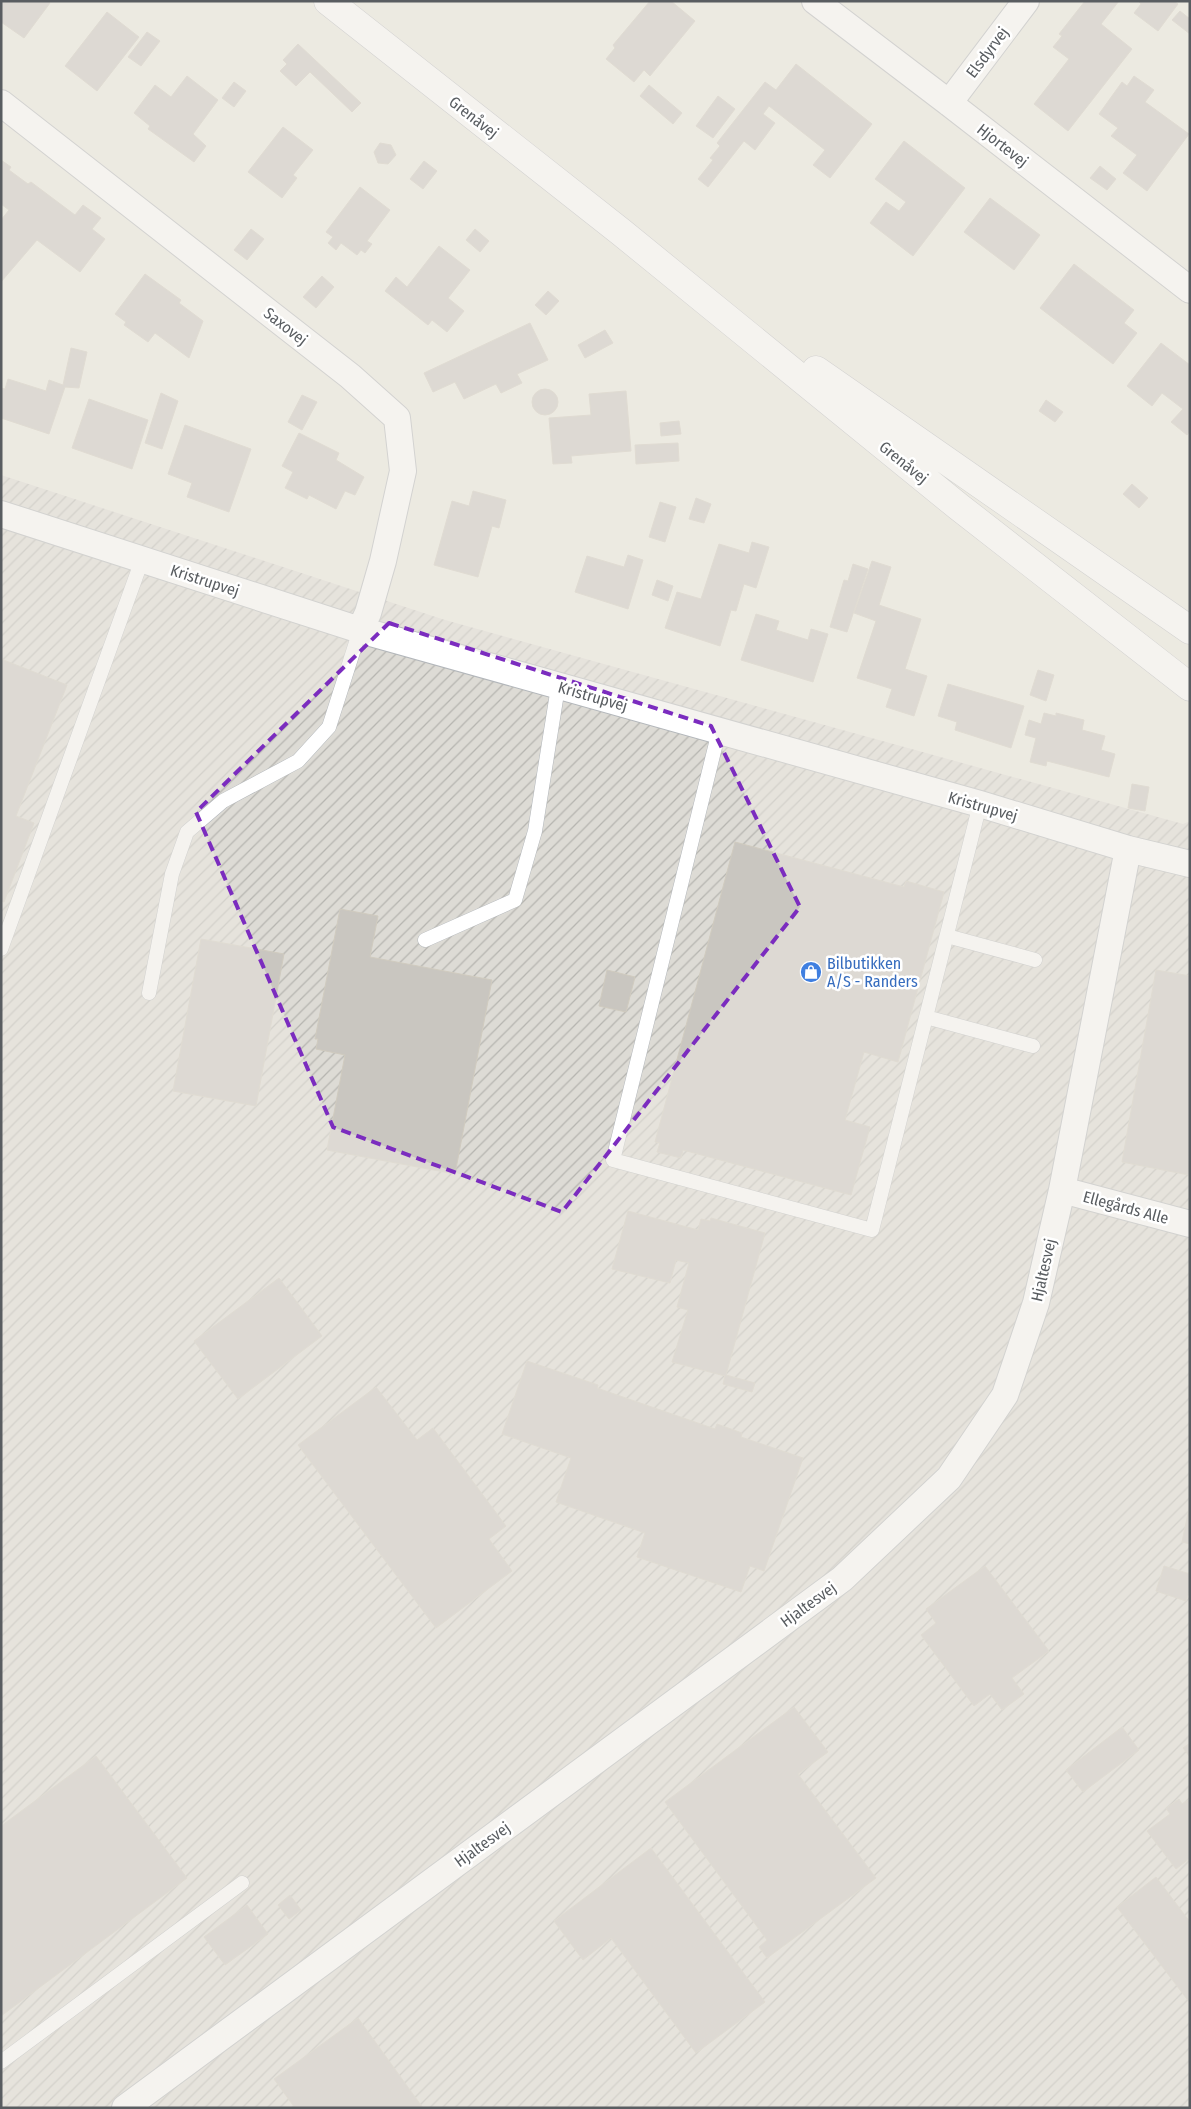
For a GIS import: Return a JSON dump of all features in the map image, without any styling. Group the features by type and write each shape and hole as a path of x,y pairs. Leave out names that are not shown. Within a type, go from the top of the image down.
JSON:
{"street":[{"name":"Grenåvej","path":"328,1 621,232 959,507 1190,687"},
{"name":"Hjortevej","path":"815,1 1190,290"},
{"name":"Elsdyrvej","path":"949,103 1026,1"},
{"name":"Saxovej","path":"1,103 350,376 397,418 403,471 383,561 368,613 360,630"},
{"name":"Grenåvej","path":"621,232 1190,630"},
{"name":"Kristrupvej","path":"1,514 360,630 980,804 1128,849 1190,864"},
{"name":"Hjaltesvej","path":"124,2108 842,1579 949,1478 1005,1395 1036,1303 1062,1190 1128,849"},
{"name":"Ellegårds Alle","path":"1062,1190 1190,1224"}],"lane":[{"path":"1,949 142,560"},
{"path":"149,993 172,874 188,832 223,801 298,760 329,727 360,630"},
{"path":"425,940 515,900 535,831 558,687"},
{"path":"719,732 613,1160 872,1230 980,804"},
{"path":"947,936 1036,960"},
{"path":"926,1017 1033,1046"},
{"path":"1,2062 242,1883"}],"highlighted area":[{"path":"389,623 711,726 800,907 562,1212 333,1127 196,812"}],"shaded area":[{"path":"1,475 445,620 1183,824 1190,821 1190,2108 1,2108"}],"building":[{"path":"1,1 48,1 50,3 24,38 1,22"},
{"path":"650,1 671,1 695,21 650,76 644,70 634,82 606,59 615,48 613,45"},
{"path":"1085,1 1119,1 1101,24 1132,49 1068,131 1034,104 1069,59 1053,47 1062,36 1059,34"},
{"path":"1138,1 1174,1 1178,4 1158,31 1134,13 1141,4"},
{"path":"1180,11 1190,19 1190,34 1172,20"},
{"path":"107,12 139,37 97,91 65,66"},
{"path":"147,32 160,41 141,66 128,57"},
{"path":"298,44 361,103 352,112 310,72 296,86 280,71 287,64 283,60"},
{"path":"796,64 872,124 830,178 813,165 825,150 769,106 763,114 775,123 755,150 744,141 708,187 698,179 713,160 710,158 720,146 717,143 765,82 776,90"},
{"path":"187,76 218,100 193,134 206,146 194,162 148,129 150,126 134,113 155,85 171,97"},
{"path":"1134,76 1154,90 1145,102 1189,134 1147,191 1123,173 1137,155 1111,136 1118,128 1099,114 1122,82 1127,86"},
{"path":"234,82 246,91 234,107 222,98"},
{"path":"649,85 682,113 673,124 640,96"},
{"path":"718,96 735,109 713,138 696,126"},
{"path":"283,127 313,150 293,175 297,178 282,198 248,172"},
{"path":"904,141 965,188 913,256 870,223 886,202 899,211 906,202 875,179"},
{"path":"380,143 391,145 396,155 388,164 378,163 374,152"},
{"path":"1,160 11,167 9,170 28,184 31,182 75,215 83,205 101,218 92,229 105,239 80,272 37,240 1,282 1,220 9,210 1,204"},
{"path":"424,161 437,171 423,189 410,179"},
{"path":"1100,166 1116,179 1107,190 1090,178"},
{"path":"360,187 390,210 367,241 372,244 365,253 361,250 357,255 341,243 336,250 328,243 333,237 326,232"},
{"path":"990,198 1040,235 1014,270 964,232"},
{"path":"251,229 264,239 247,260 234,250"},
{"path":"475,229 489,241 480,252 466,240"},
{"path":"439,246 470,270 448,298 464,311 447,332 432,320 428,325 385,291 396,277 407,287"},
{"path":"1074,264 1134,310 1124,323 1137,333 1113,364 1040,308"},
{"path":"145,274 181,300 179,303 203,321 189,358 155,333 148,342 124,325 126,322 115,314"},
{"path":"322,276 334,287 316,308 303,297"},
{"path":"548,291 559,301 546,315 535,305"},
{"path":"530,323 548,360 517,374 522,383 501,393 496,384 464,399 455,382 433,392 424,373"},
{"path":"605,330 613,343 585,358 578,345"},
{"path":"1161,343 1190,365 1190,431 1187,435 1171,422 1183,409 1162,393 1152,406 1127,386"},
{"path":"71,348 87,352 79,388 65,387 49,434 1,418 1,388 5,389 8,379 46,391 49,380 63,385"},
{"path":"545,389 554,393 558,402 554,411 545,415 536,411 532,402 536,393"},
{"path":"626,391 631,451 571,456 572,463 553,464 549,418 591,415 589,394"},
{"path":"161,393 178,401 162,449 145,443"},
{"path":"302,395 317,402 302,430 288,422"},
{"path":"89,399 148,420 132,469 72,448"},
{"path":"1046,400 1063,412 1055,422 1039,411"},
{"path":"679,421 681,434 661,436 660,423"},
{"path":"185,425 251,449 229,512 187,497 192,483 168,474"},
{"path":"299,433 339,453 336,460 364,477 355,495 345,491 336,509 309,495 307,499 285,488 293,472 282,466"},
{"path":"678,443 679,461 636,464 635,445"},
{"path":"1132,484 1148,498 1139,508 1123,494"},
{"path":"473,491 506,500 499,528 492,526 478,577 434,565 452,501 469,506"},
{"path":"696,498 711,504 704,523 689,519"},
{"path":"660,502 676,507 665,542 649,537"},
{"path":"752,542 769,547 756,588 744,584 736,611 731,610 720,646 665,628 677,592 701,599 719,544 749,553"},
{"path":"628,555 643,560 628,609 575,592 587,556 624,567"},
{"path":"872,561 891,567 879,605 921,619 905,669 927,676 914,716 886,707 892,689 857,678 876,621 854,613"},
{"path":"853,564 868,569 847,632 830,627 844,580 848,581"},
{"path":"657,580 673,586 668,601 652,595"},
{"path":"756,614 779,621 776,630 808,640 811,629 828,634 813,682 741,660"},
{"path":"1,659 67,685 16,816 34,823 4,902 1,901"},
{"path":"1038,670 1054,675 1046,701 1030,695"},
{"path":"948,684 1024,706 1011,748 955,730 957,722 938,716"},
{"path":"1044,713 1056,716 1056,713 1084,720 1082,730 1105,736 1101,750 1115,754 1109,777 1047,761 1046,766 1030,762 1036,738 1025,735 1029,720 1041,724"},
{"path":"1132,784 1149,787 1145,811 1128,808"},
{"name":"Bilbutikken A/S - Randers","path":"735,842 904,887 906,881 944,892 898,1062 864,1052 845,1120 870,1127 851,1195 683,1150 681,1158 657,1152 660,1143 655,1142"},
{"path":"340,909 378,916 370,957 492,980 455,1174 327,1150 345,1055 316,1049 318,1039 315,1039"},
{"path":"201,939 284,954 256,1106 173,1091"},
{"path":"607,970 635,977 626,1012 599,1006"},
{"path":"1156,970 1190,976 1189,1175 1122,1162"},
{"path":"628,1211 698,1230 701,1219 710,1221 711,1218 765,1233 726,1375 755,1383 752,1392 723,1384 725,1376 672,1362 688,1310 677,1307 689,1263 676,1260 670,1283 612,1269"},
{"path":"279,1278 322,1336 238,1399 194,1341"},
{"path":"527,1361 598,1385 597,1388 715,1429 717,1424 742,1433 741,1437 803,1458 764,1571 750,1566 741,1592 637,1557 645,1533 556,1502 571,1458 502,1434"},
{"path":"376,1387 417,1440 433,1428 506,1526 489,1539 512,1571 436,1628 298,1445"},
{"path":"1190,1504 1190,1544 1182,1542"},
{"path":"985,1566 1049,1651 1012,1678 1024,1694 1002,1710 990,1694 974,1706 921,1635 936,1623 926,1609"},
{"path":"1164,1566 1190,1574 1190,1590 1186,1601 1156,1591"},
{"path":"794,1707 828,1752 798,1774 876,1878 767,1958 759,1947 767,1940 665,1802"},
{"path":"1122,1727 1139,1750 1083,1792 1066,1770"},
{"path":"1190,1743 1190,1757 1183,1748"},
{"path":"96,1756 187,1878 1,2016 1,1826"},
{"path":"1179,1799 1182,1804 1190,1799 1190,1858 1176,1869 1147,1831 1170,1814 1166,1808"},
{"path":"651,1848 765,2002 696,2053 611,1938 583,1960 554,1921"},
{"path":"1156,1877 1190,1922 1190,2003 1117,1907"},
{"path":"290,1895 301,1910 289,1919 278,1905"},
{"path":"247,1905 268,1934 225,1965 204,1937"},
{"path":"358,2018 423,2108 295,2108 274,2079"}],"place":[{"name":"Bilbutikken A/S - Randers","path":"811,972"}]}
